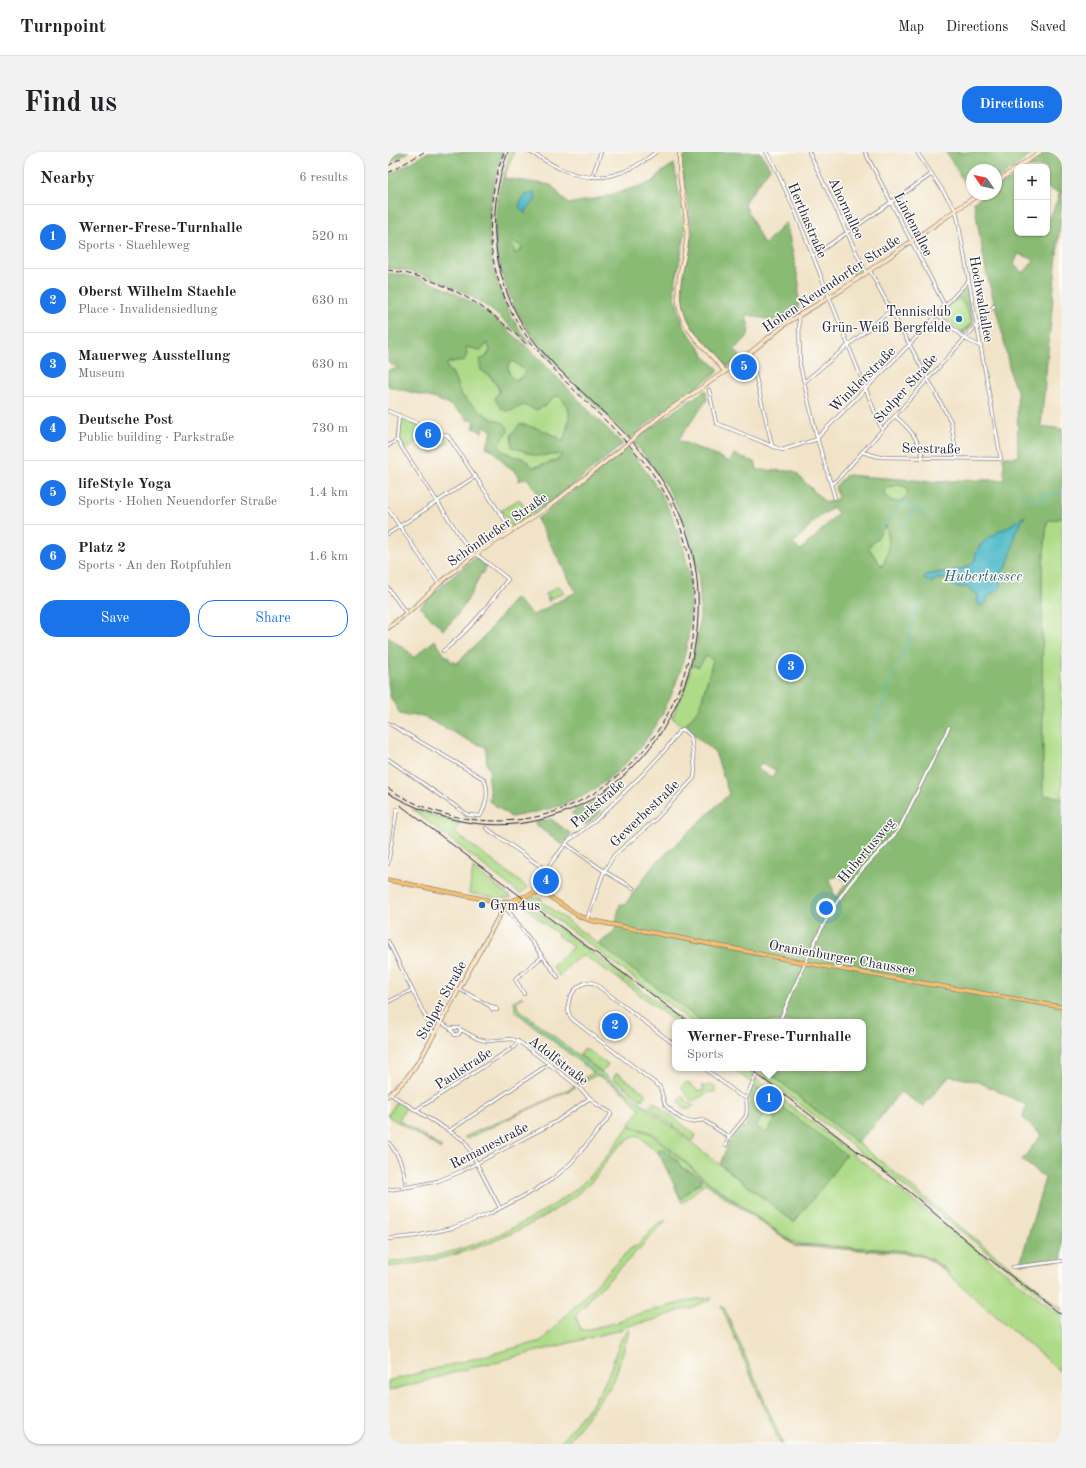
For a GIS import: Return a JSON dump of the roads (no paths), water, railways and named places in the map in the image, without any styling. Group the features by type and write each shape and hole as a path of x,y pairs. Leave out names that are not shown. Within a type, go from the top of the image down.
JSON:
{"main road":[{"path":"680,152 679,166 688,232 678,282 680,310 684,323 689,332 725,372"},
{"path":"1024,164 1040,152"},
{"path":"1002,178 1014,171"},
{"name":"Hohen Neuendorfer Straße","path":"620,450 663,414 725,372 782,326 829,298 868,272 970,200"},
{"name":"Schönfließer Straße","path":"388,628 474,555 551,506 620,450"},
{"path":"388,880 483,899 503,901 506,906"},
{"path":"483,899 506,906 525,895 535,894"},
{"name":"Oranienburger Chaussee","path":"535,894 550,898 579,916 587,919 805,963 1062,1007"},
{"name":"Stolper Straße","path":"389,1095 402,1084 413,1071 506,906"}],"street":[{"path":"531,152 564,170 575,174 592,177 611,176 626,171 640,164 656,152"},
{"path":"592,177 601,152"},
{"name":"Herthastraße","path":"766,152 773,163 796,213 882,430"},
{"name":"Ahornallee","path":"809,152 868,272 891,310 951,422 957,458"},
{"name":"Lindenallee","path":"865,152 945,306"},
{"name":"Hochwaldallee","path":"917,152 956,210 1001,460"},
{"path":"813,256 932,174"},
{"name":"Winklerstraße","path":"818,438 909,345 969,280"},
{"name":"Stolper Straße","path":"831,484 837,480 994,306"},
{"path":"804,382 891,310"},
{"path":"937,314 965,339 980,346"},
{"path":"799,315 800,362 818,438 835,498"},
{"path":"750,353 772,446"},
{"path":"709,390 716,423 782,450 818,438"},
{"path":"388,411 448,436 512,531"},
{"path":"399,415 397,440 438,502 474,555 508,579 475,622 458,640 443,651"},
{"path":"895,416 913,433 920,445 923,458"},
{"path":"388,446 397,440"},
{"name":"Seestraße","path":"862,452 880,457 1001,460"},
{"path":"388,534 476,476"},
{"path":"388,509 439,584"},
{"path":"388,588 406,614"},
{"path":"388,723 484,779 486,783 487,799 481,815 468,815 388,760"},
{"name":"Hubertusweg","path":"781,1019 821,930 844,891 869,861 895,835 903,822 949,728"},
{"name":"Gewerbestraße","path":"587,919 604,871 614,855 656,819 694,778 696,769 691,737 685,730 680,731"},
{"name":"Parkstraße","path":"535,894 535,885 571,838 597,819 643,774 680,731"},
{"path":"388,864 398,809"},
{"path":"486,828 546,870"},
{"path":"566,844 604,871 633,888"},
{"path":"506,906 558,977"},
{"path":"388,941 435,1034"},
{"path":"524,994 515,980 515,976 542,957"},
{"path":"672,1043 594,983 588,982 582,984 573,993 568,1001 567,1010 572,1019 659,1086 662,1090 665,1106 670,1111 684,1120 692,1122 702,1120 729,1137"},
{"path":"459,989 490,1006"},
{"path":"388,1002 412,990"},
{"path":"441,1023 450,1028 455,1035 459,1034 461,1030 455,1027 450,1028"},
{"name":"Adolfstraße","path":"461,1030 486,1041 512,1039 518,1041 550,1064 601,1108 610,1112 611,1115 570,1163 554,1178 500,1208"},
{"name":"Paulstraße","path":"416,1110 514,1047 518,1041"},
{"path":"449,1131 550,1064"},
{"path":"708,1071 739,1095 746,1098"},
{"path":"726,1145 729,1137 746,1116 746,1098 758,1071"},
{"path":"388,1239 442,1231 479,1218 500,1208 465,1141 389,1095"},
{"name":"Remanestraße","path":"388,1190 441,1180 477,1164 557,1121 590,1098"},
{"path":"388,1142 397,1153 402,1163 406,1187"},
{"path":"1013,1267 1062,1261"}],"water":[{"path":"534,193 536,199 529,206 525,214 519,207 520,203 526,195"},
{"name":"Hubertussee","path":"1025,516 1015,532 1014,542 1007,566 1000,574 1001,586 997,591 989,595 982,606 978,604 978,595 967,587 954,587 946,578 932,582 924,580 926,575 965,568 972,564 981,544 990,537 994,536 998,531 1006,528"}],"waterway":[{"path":"1031,501 1043,500 1051,495 1062,494"},
{"path":"1020,497 1034,495"},
{"path":"1041,495 1050,495"},
{"path":"902,500 904,504 926,515"},
{"path":"877,530 895,511 900,501"},
{"path":"903,528 914,509"},
{"path":"927,587 929,580"},
{"path":"899,664 906,648 917,606 921,598"},
{"path":"855,760 872,736 896,669"},
{"path":"519,1012 598,1074"},
{"path":"602,1073 648,1108"}],"tram line":[{"path":"388,793 407,803 447,818 488,825 530,822 571,810 589,800 622,777 651,747 673,712 685,684 696,640 698,594 694,558 684,523 668,490 659,475 636,446 610,418 555,366 543,352 526,330 513,307 497,257 495,231 496,204 500,178 508,152"},
{"path":"400,805 685,1019"},
{"path":"753,1071 905,1188 975,1248 1062,1315"}],"railway":[{"path":"388,173 424,152"},
{"path":"388,788 423,807 461,818 481,820 501,821 540,816 579,802 614,780 643,751 655,735 666,717 679,688 684,674 691,643 694,612 693,579 686,546 668,499 660,484 637,453 572,388 536,349 521,328 508,305 498,280 492,252 490,227 496,176 504,152"},
{"path":"388,166 401,158"},
{"path":"388,270 428,279 463,295 495,317 526,344"}],"place":[{"name":"Tennisclub Grün-Weiß Bergfelde","path":"959,319"},
{"name":"lifeStyle Yoga","path":"744,367"},
{"name":"Platz 2","path":"428,435"},
{"name":"Mauerweg Ausstellung","path":"791,667"},
{"name":"Deutsche Post","path":"546,881"},
{"name":"Gym4us","path":"482,905"},
{"name":"Oberst Wilhelm Staehle","path":"615,1026"},
{"name":"Werner-Frese-Turnhalle","path":"769,1099"}]}
